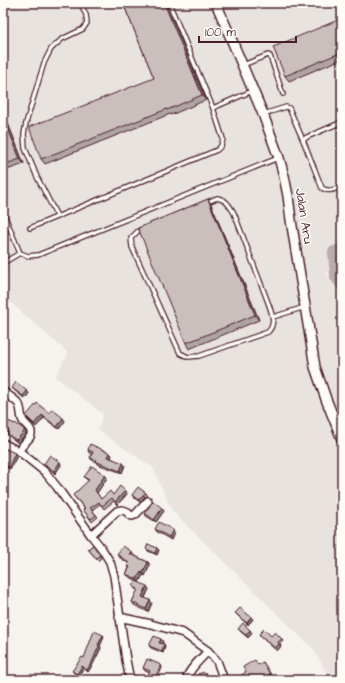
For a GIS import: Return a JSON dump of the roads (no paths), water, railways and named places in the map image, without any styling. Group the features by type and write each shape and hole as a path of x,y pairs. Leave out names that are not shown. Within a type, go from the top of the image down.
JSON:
{"street":[{"name":"Jalan Aru","path":"216,3 263,114 279,158 288,196 290,220 315,367 326,400 342,439"},
{"path":"3,392 18,404 21,416 31,430 30,437 18,451"},
{"path":"3,443 18,451 45,472 58,487 110,562 114,576 119,618 130,680"},
{"path":"91,535 117,511 126,511 132,516 135,515 148,501"},
{"path":"119,618 151,624 183,633 208,651 217,661 224,680"},
{"path":"189,680 187,677 188,674 208,651"}],"lane":[{"path":"57,216 37,177 25,148 24,134 44,63 51,49 62,39 83,28 87,23 86,15 80,3"},
{"path":"30,228 217,150 221,146 223,139 213,108 169,3"},
{"path":"242,66 268,55 270,56 283,94"},
{"path":"213,108 252,91"},
{"path":"263,114 286,107 289,108 322,188 326,191 330,191 342,186"},
{"path":"303,140 342,122"},
{"path":"3,263 20,254 28,256 38,255 279,158"},
{"path":"218,198 228,202 234,214 273,317 271,329 268,332 199,356 188,357 180,353 132,247 132,238 138,231 213,199 218,198"},
{"path":"3,212 20,254"},
{"path":"273,317 306,307"}],"waterway":[{"path":"342,249 334,252 336,277 342,285"}]}
